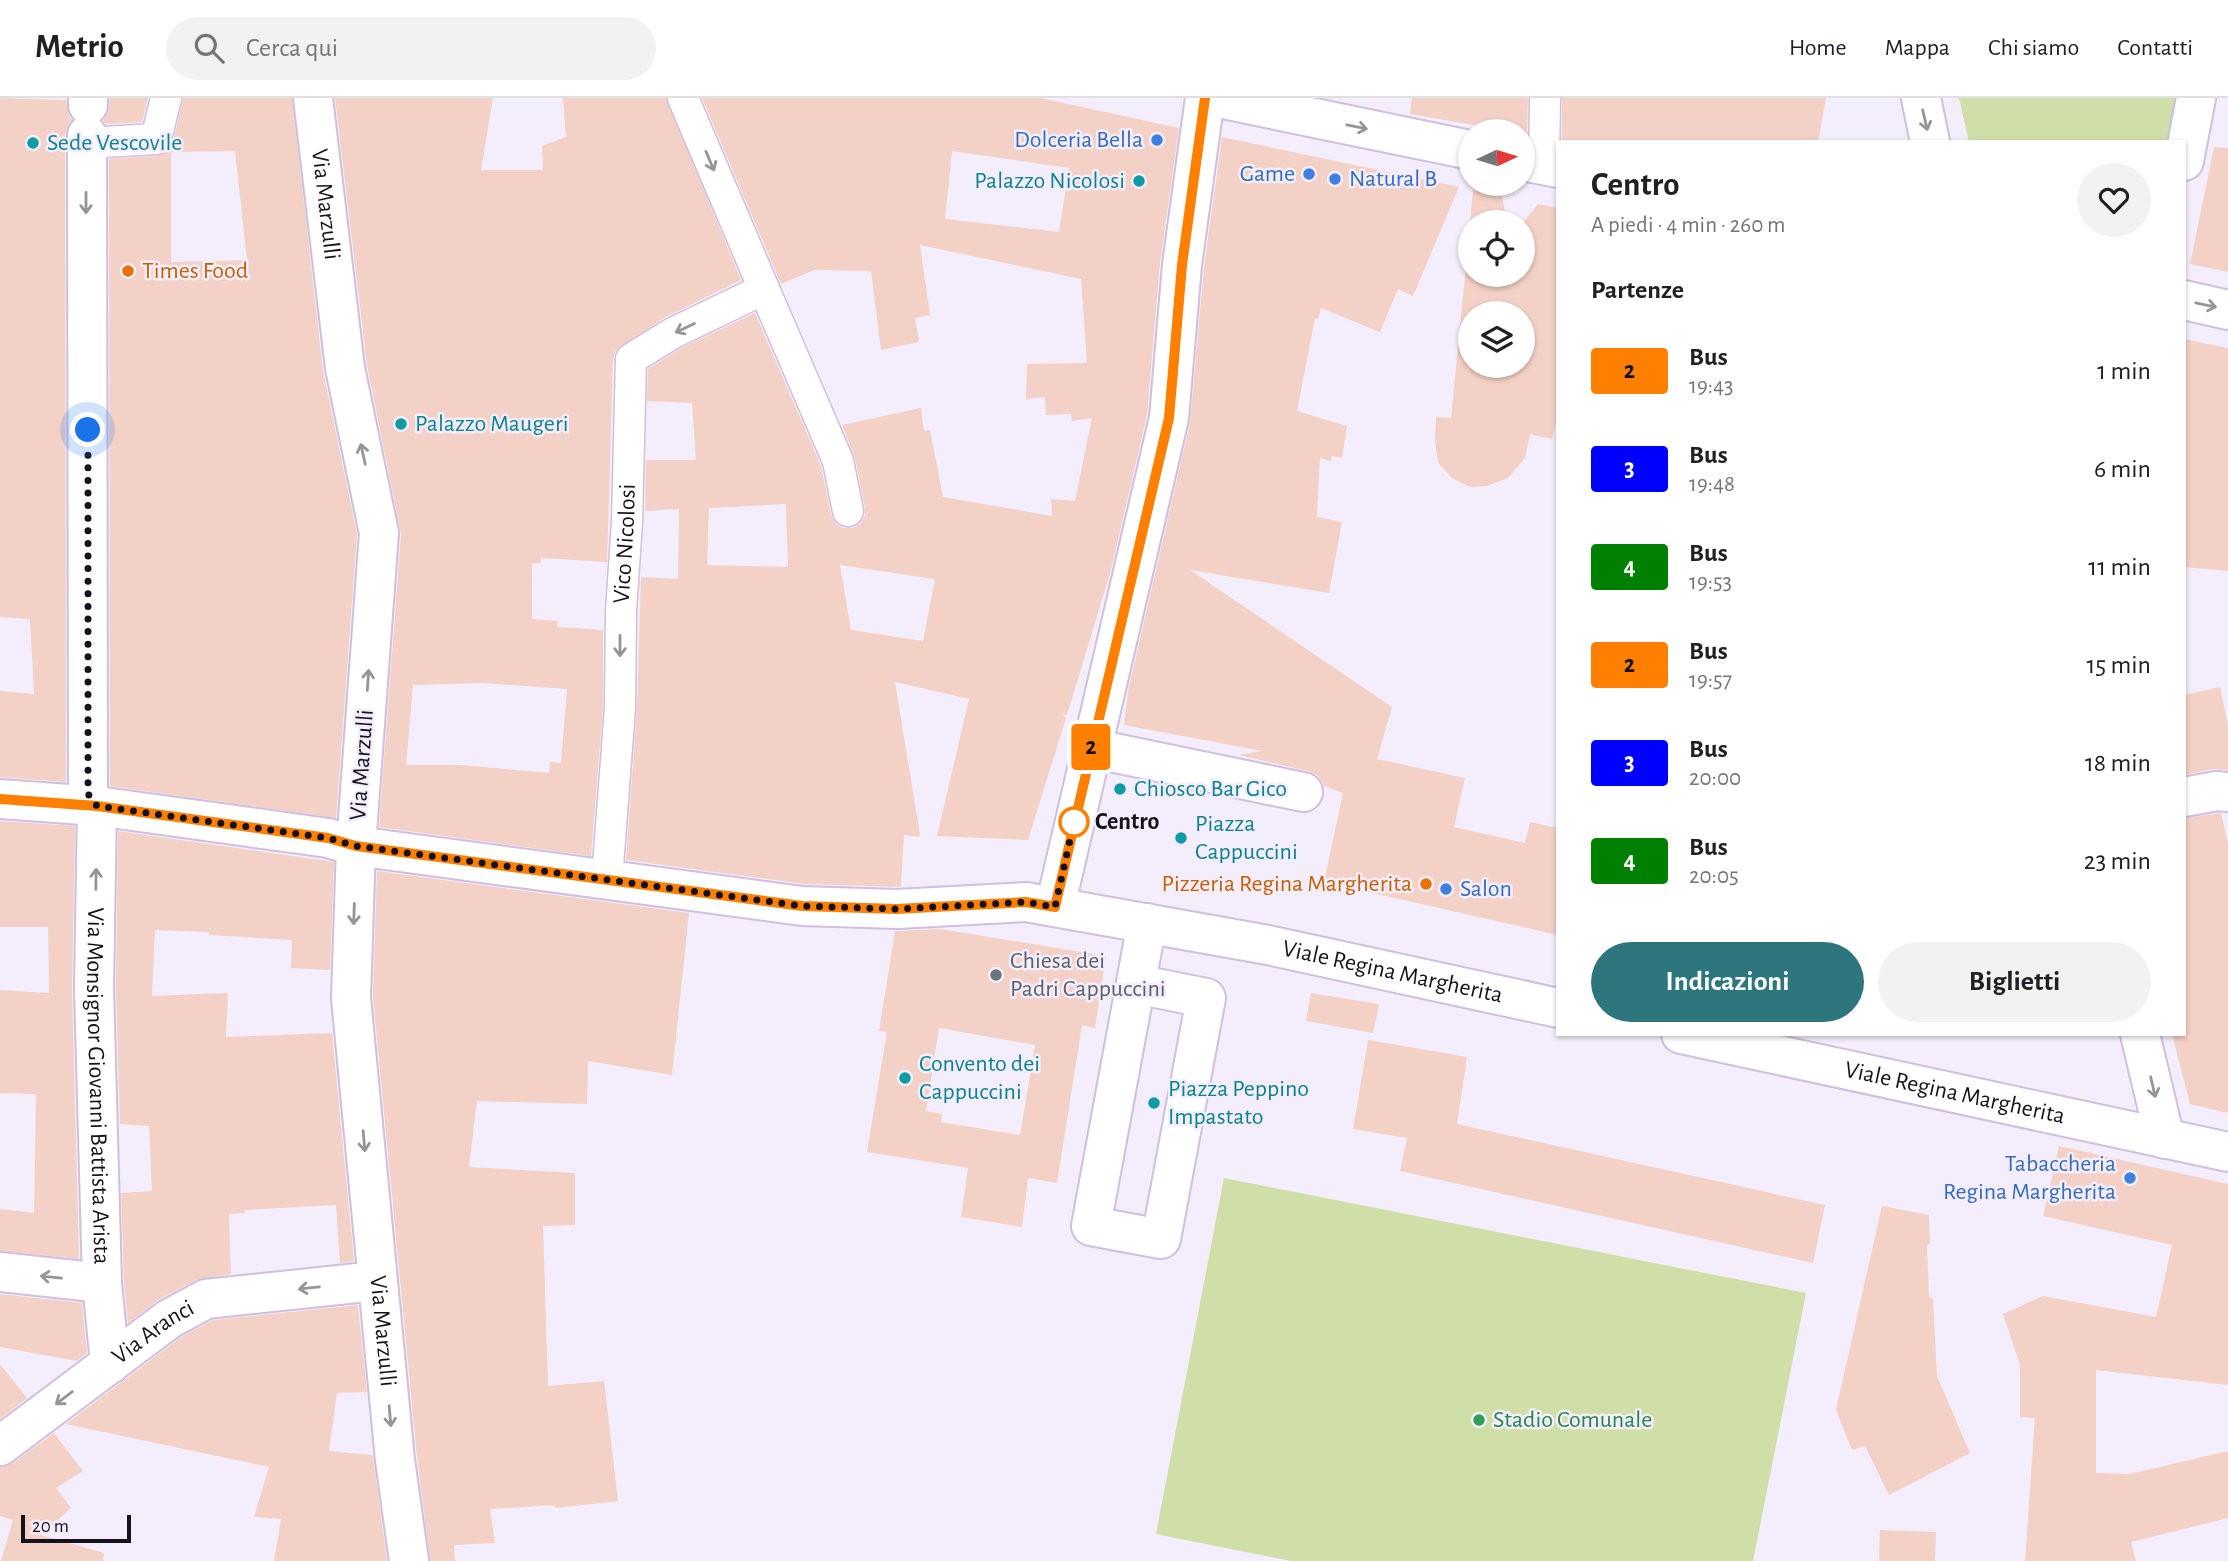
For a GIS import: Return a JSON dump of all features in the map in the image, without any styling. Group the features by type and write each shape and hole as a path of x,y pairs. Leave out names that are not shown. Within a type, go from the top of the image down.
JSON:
{"street":[{"path":"87,120 156,139 166,98"},
{"name":"Via Marzulli","path":"313,98 345,368 379,533 356,846 351,998 376,1281 408,1561"},
{"path":"683,98 838,461 849,511"},
{"path":"1055,907 1169,418 1182,265 1205,98"},
{"path":"1218,98 1300,107 1458,147"},
{"path":"1541,165 1545,98"},
{"path":"1920,98 1930,140"},
{"path":"2186,150 2196,98"},
{"name":"Via Monsignor Giovanni Battista Arista","path":"87,120 88,794 97,806 94,989 102,1283 110,1364"},
{"name":"Vico Nicolosi","path":"607,878 620,708 631,359 673,334 764,289"},
{"path":"2186,300 2228,310"},
{"path":"1094,736 1303,792"},
{"path":"2186,797 2217,791 2228,792"},
{"name":"Viale Regina Margherita","path":"0,799 97,806 328,838 356,846 802,906 897,909 1026,902 1268,945 1556,1007"},
{"path":"1136,984 1206,998 1161,1239 1091,1226 1147,923"},
{"name":"Viale Regina Margherita","path":"1690,1036 2228,1152"},
{"path":"2140,1036 2165,1139"},
{"path":"0,1272 102,1283"},
{"name":"Via Aranci","path":"0,1446 169,1319 206,1299 376,1281"}],"green space":[{"path":"1959,98 2176,98 2168,140 1969,140"},
{"name":"Stadio Comunale","path":"1224,1178 1806,1293 1753,1561 1291,1561 1156,1534"}],"building":[{"path":"0,98 66,100 72,120 65,135 66,782 0,777 0,691 34,694 30,619 0,617"},
{"path":"110,98 148,98 142,122 106,124 103,121"},
{"path":"183,98 292,98 323,371 357,534 336,818 110,786 109,159 157,156 166,153 173,143","holes":["235,151 247,260 171,262 171,152"]},
{"path":"335,98 493,98 481,170 543,170 542,146 566,137 563,98 666,98 741,280 664,318 616,350 613,359 607,562 541,558 541,563 532,563 532,619 558,621 557,627 603,630 603,707 591,856 379,827 401,534 367,365","holes":["483,683 567,689 561,763 550,762 549,773 461,765 406,765 413,685"]},
{"path":"702,98 1040,98 1179,128 1160,263 1147,415 1111,570 1067,715 1062,714 1066,718 1028,840 937,836 969,699 895,682 920,835 904,835 901,887 804,884 626,860 637,709 641,577 678,579 679,509 645,511 646,460 696,460 692,403 647,401 648,369 681,348 755,313 821,466 835,523 843,528 852,528 860,524 865,516 855,458 842,425 921,408 924,431 930,430 943,497 1052,516 1051,499 1075,501 1092,418 1072,421 1071,414 1046,415 1045,397 1026,399 1027,364 1087,363 1081,279 920,245 930,315 915,318 919,342 881,350 871,271 814,270 781,284","holes":["952,151 1069,168 1059,232 945,219","786,504 788,567 707,565 709,508","840,565 935,579 923,641 851,630"]},
{"path":"1412,98 1528,98 1527,119 1458,119 1458,122 1410,114"},
{"path":"1562,98 1826,98 1818,140 1562,140"},
{"path":"1222,137 1458,187 1413,296 1398,289 1380,332 1321,308 1318,319 1315,318 1297,411 1347,426 1342,458 1332,456 1331,461 1320,458 1317,517 1342,522 1329,593 1190,570 1392,707 1377,759 1465,778 1454,827 1525,843 1530,822 1556,828 1556,935 1324,882 1343,793 1324,786 1318,776 1308,771 1239,755 1262,751 1124,725 1128,691 1190,423 1204,267"},
{"path":"2214,147 2228,148 2228,272 2190,264"},
{"path":"1472,196 1502,196 1505,210 1471,210"},
{"path":"1538,204 1556,208 1556,424 1552,439 1530,434 1525,458 1508,478 1487,486 1470,487 1452,478 1438,462 1436,417 1451,418 1458,347 1458,378 1535,378 1535,301 1463,301 1464,287 1535,287 1533,210"},
{"path":"2186,339 2228,348 2228,571 2186,567"},
{"path":"2220,687 2228,725 2228,770 2213,769 2186,775 2186,695"},
{"path":"2221,813 2228,844 2228,1113 2190,1104 2173,1036 2186,1036 2186,818"},
{"path":"0,821 75,826 72,989 79,1259 0,1251 0,1209 34,1213 36,1094 0,1093 0,990 49,993 48,927 0,927"},
{"path":"118,831 334,862 330,970 291,968 292,940 155,930 152,996 228,993 226,1037 332,1033 354,1261 340,1263 336,1205 244,1210 245,1213 229,1214 231,1274 196,1280 158,1300 128,1323 121,1193 152,1191 149,1126 120,1124 116,988"},
{"path":"377,871 689,913 672,1075 588,1061 587,1104 477,1101 469,1167 575,1173 575,1225 543,1226 548,1386 604,1381 618,1501 556,1508 555,1505 490,1509 495,1543 454,1545 455,1561 430,1561 417,1457 373,997"},
{"path":"940,929 1106,956 1095,1028 1082,1025 1057,1183 1028,1178 1022,1227 961,1217 968,1168 867,1152 887,1032 879,1031 895,931","holes":["939,1028 1035,1045 1020,1135 941,1122 942,1114 926,1111"]},
{"path":"1311,993 1379,1004 1373,1033 1306,1021"},
{"path":"1368,1040 1467,1057 1457,1124 1825,1205 1813,1263 1400,1171 1407,1138 1353,1129"},
{"path":"2059,1146 2228,1184 2228,1385 2096,1370 2096,1473 2130,1474 2228,1451 2228,1518 2131,1542 2136,1561 2025,1561 2035,1418 2020,1417 2020,1365 2003,1314 2043,1296 2156,1317 2172,1245 2043,1216"},
{"path":"1882,1206 1929,1215 1929,1297 1933,1299 1937,1376 1970,1453 1889,1495 1865,1446 1852,1450 1836,1410"},
{"path":"0,1294 82,1303 87,1353 77,1361 0,1347"},
{"path":"358,1305 367,1392 337,1393 329,1451 373,1455 387,1561 274,1561 281,1519 254,1517 269,1467 66,1424 181,1337 213,1320"},
{"path":"0,1364 27,1398 0,1419"},
{"path":"54,1433 83,1471 56,1488 71,1508 41,1535 104,1553 103,1561 1,1561 13,1520 0,1516 0,1467 13,1463"},
{"path":"1880,1530 1936,1532 1935,1561 1879,1561"}],"bus line":[{"name":"2","path":"0,799 97,806 328,838 356,846 802,906 897,909 1026,902 1055,907 1169,418 1182,265 1205,98"}],"place":[{"name":"Dolceria Bella","path":"1157,140"},
{"name":"Sede Vescovile","path":"33,143"},
{"name":"Game","path":"1309,174"},
{"name":"Natural B","path":"1335,179"},
{"name":"Palazzo Nicolosi","path":"1139,181"},
{"name":"Times Food","path":"128,271"},
{"name":"Palazzo Maugeri","path":"401,424"},
{"name":"Chiosco Bar Gico","path":"1120,789"},
{"name":"Centro","path":"1074,822"},
{"name":"Piazza Cappuccini","path":"1181,838"},
{"name":"Pizzeria Regina Margherita","path":"1426,884"},
{"name":"Salon","path":"1446,889"},
{"name":"Chiesa dei Padri Cappuccini","path":"996,975"},
{"name":"Convento dei Cappuccini","path":"905,1078"},
{"name":"Piazza Peppino Impastato","path":"1154,1103"},
{"name":"Tabaccheria Regina Margherita","path":"2130,1178"},
{"name":"Stadio Comunale","path":"1479,1420"}],"route":[{"path":"88,430 88,794 97,806 328,838 356,846 802,906 897,909 1026,902 1055,907 1074,822"}]}
